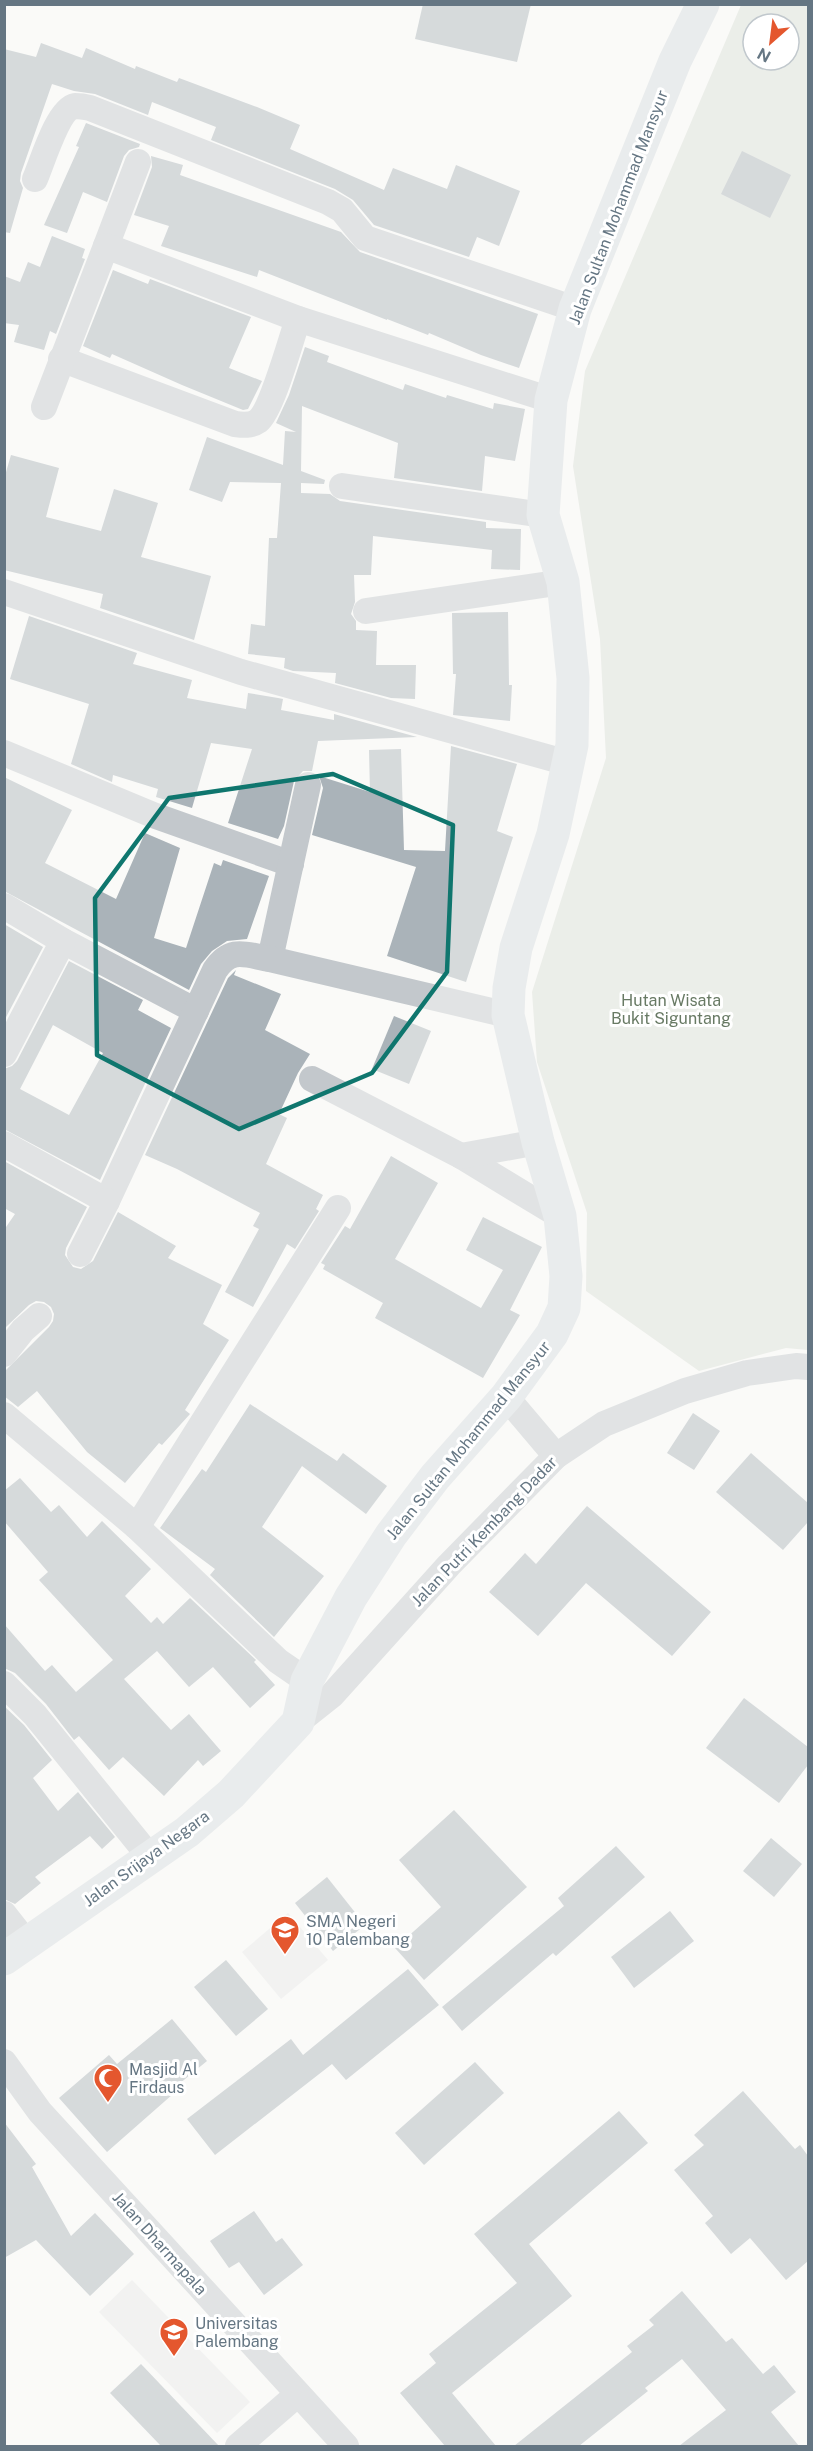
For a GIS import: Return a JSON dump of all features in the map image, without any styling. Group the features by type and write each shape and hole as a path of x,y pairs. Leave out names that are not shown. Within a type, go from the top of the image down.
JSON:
{"street":[{"name":"Jalan Sultan Mohammad Mansyur","path":"307,1681 351,1597 391,1535 435,1476 506,1396 552,1334 564,1308 566,1276 560,1216 538,1142 508,1015 509,988 516,948 553,834 572,745 573,678 563,582 543,515 551,400 575,309 675,62 703,4"},
{"path":"35,179 66,111 75,106 90,108 328,202 342,210 365,238 575,309"},
{"path":"44,407 138,162"},
{"path":"106,246 298,319 551,400"},
{"path":"61,359 235,424 247,425 256,423 266,408 298,319"},
{"path":"342,486 543,515"},
{"path":"366,611 563,582"},
{"path":"4,592 241,672 568,763"},
{"path":"4,753 153,816 291,864"},
{"path":"270,959 308,785"},
{"path":"4,906 63,941 196,1011"},
{"path":"4,1054 63,941"},
{"path":"80,1254 215,970 221,960 230,954 270,959 508,1015"},
{"path":"312,1079 461,1156 560,1216"},
{"path":"461,1156 538,1142"},
{"path":"4,1144 107,1201"},
{"path":"137,1527 338,1208"},
{"path":"4,1354 23,1330 39,1316"},
{"name":"Jalan Putri Kembang Dadar","path":"298,1722 332,1695 449,1565 556,1456 604,1424 685,1391 747,1373 796,1366 808,1367"},
{"path":"506,1396 556,1456"},
{"path":"4,1415 137,1527 278,1661 307,1681 298,1722"},
{"path":"4,1684 35,1715 150,1857"},
{"name":"Jalan Srijaya Negara","path":"15,1950 188,1832 231,1794 298,1722"},
{"path":"4,1914 15,1950"},
{"name":"Jalan Dharmapala","path":"4,2062 40,2112 346,2446"},
{"path":"238,2446 298,2394"}],"highlighted area":[{"path":"333,774 453,825 447,972 372,1073 239,1129 97,1055 95,898 169,798"}],"shaded area":[{"name":"SMA Negeri 10 Palembang","path":"288,1913 328,1960 281,1999 242,1952"},
{"name":"Universitas Palembang","path":"132,2280 250,2402 217,2433 99,2312"}],"green space":[{"name":"Hutan Wisata Bukit Siguntang","path":"741,5 808,5 808,1350 786,1348 699,1371 586,1291 587,1213 537,1062 532,992 606,758 600,639 573,466 585,371"}],"building":[{"path":"423,4 531,4 517,62 415,39"},
{"path":"41,43 82,58 86,48 135,69 136,66 177,82 179,78 300,125 290,149 384,190 393,168 447,189 456,165 520,191 499,246 477,237 469,257 374,225 353,200 335,189 211,140 216,127 152,102 148,115 95,94 74,91 52,84 21,173 20,181 23,188 10,233 4,232 4,49 36,57"},
{"path":"86,123 140,144 124,156 107,202 83,192 67,233 44,225 79,147 76,146"},
{"path":"742,151 791,175 770,218 721,194"},
{"path":"151,156 183,165 180,175 341,232 360,252 538,314 519,368 259,270 257,277 161,246 169,226 134,215 152,167"},
{"path":"52,236 85,249 82,258 85,259 56,334 50,331 44,350 14,342 19,325 4,323 4,276 20,282 28,262 40,267"},
{"path":"113,270 148,284 150,279 251,317 229,368 262,381 248,409 243,410 112,354 110,358 83,346"},
{"path":"305,347 329,356 327,362 403,390 405,384 446,398 447,395 493,409 494,403 525,409 515,461 485,456 482,491 394,478 398,443 302,406 301,471 325,480 324,484 301,483 301,493 330,494 340,501 486,522 486,528 521,529 520,570 491,569 492,550 373,536 371,575 354,575 355,602 351,614 356,621 356,630 377,631 376,665 416,665 415,699 391,698 335,683 336,673 293,671 284,668 285,658 248,654 251,624 265,626 269,538 277,538 281,483 230,482 222,502 189,490 207,437 283,465 285,431 296,432 276,423 289,395"},
{"path":"11,455 59,468 46,517 101,531 114,489 158,503 141,557 211,576 194,640 100,608 103,594 4,570 4,479"},
{"path":"508,612 509,685 512,685 510,721 453,715 456,674 453,674 452,613"},
{"path":"29,616 137,653 133,664 192,680 187,698 246,709 248,693 278,698 283,699 281,710 334,720 334,714 417,737 318,741 312,771 303,771 294,781 284,826 278,839 228,823 252,749 211,743 192,808 156,797 158,789 113,775 112,782 71,764 89,704 10,679"},
{"path":"451,746 517,764 497,831 513,837 466,982 387,956 416,867 312,835 323,788 319,776 370,792 369,750 401,749 404,850 445,851"},
{"path":"4,777 72,810 45,863 116,899 145,833 180,848 154,938 186,948 214,863 221,866 223,860 269,876 247,939 227,941 212,951 201,964 189,990 4,891"},
{"path":"4,924 43,947 4,1021"},
{"path":"69,961 143,1000 138,1010 171,1028 100,1180 4,1129 4,1069 17,1061","holes":["53,1025 103,1053 69,1115 20,1089"]},
{"path":"236,970 234,975 281,994 265,1030 310,1054 298,1073 279,1114 287,1118 266,1164 323,1195 316,1209 319,1211 295,1249 287,1244 253,1307 225,1292 259,1229 253,1226 260,1213 177,1169 145,1155 228,978"},
{"path":"394,1016 431,1031 409,1084 372,1069"},
{"path":"391,1156 438,1183 395,1259 481,1308 503,1270 466,1250 483,1217 542,1247 510,1310 520,1315 483,1378 375,1318 383,1303 323,1269 325,1265 321,1263 345,1226 350,1229"},
{"path":"4,1161 87,1207 66,1248 65,1255 73,1267 81,1269 93,1261 118,1212 176,1246 168,1258 222,1285 203,1324 229,1340 185,1410 190,1414 162,1445 159,1443 125,1483 87,1452 37,1391 18,1407 4,1396 4,1372 49,1327 54,1314 51,1307 44,1302 36,1301 6,1327 4,1325 4,1230 15,1214 4,1208"},
{"path":"250,1404 337,1461 343,1453 387,1486 366,1514 302,1466 262,1527 324,1576 274,1637 210,1575 215,1569 160,1528 202,1469 206,1472"},
{"path":"693,1413 720,1431 694,1470 667,1453"},
{"path":"751,1453 808,1503 808,1522 783,1550 716,1492"},
{"path":"20,1478 51,1512 59,1505 87,1537 102,1521 151,1569 125,1596 151,1623 157,1617 163,1624 190,1598 256,1660 254,1662 275,1685 250,1708 213,1667 189,1687 157,1651 124,1679 171,1730 189,1714 221,1751 203,1766 198,1760 164,1796 123,1757 109,1770 79,1736 74,1740 46,1704 15,1673 4,1668 4,1624 45,1671 52,1665 76,1692 113,1660 39,1580 48,1572 4,1521 4,1491"},
{"path":"587,1506 711,1612 672,1656 586,1583 538,1636 489,1592 525,1553 536,1564"},
{"path":"744,1698 808,1747 808,1765 779,1803 706,1748"},
{"path":"4,1706 24,1725 52,1760 33,1778 58,1811 78,1792 115,1837 102,1849 90,1836 35,1877 41,1883 15,1904 4,1899"},
{"path":"454,1810 527,1887 424,1980 395,1948 441,1907 399,1860"},
{"path":"771,1838 802,1864 774,1897 743,1871"},
{"path":"616,1846 645,1877 556,1956 553,1953 462,2031 442,2007 564,1906 558,1898"},
{"path":"327,1877 365,1925 333,1951 295,1903"},
{"path":"670,1911 694,1941 634,1988 611,1957"},
{"path":"226,1960 268,2009 236,2036 194,1987"},
{"path":"408,1969 439,2005 346,2080 332,2064 215,2155 187,2119 291,2039 303,2055"},
{"path":"172,2019 207,2061 179,2084 181,2087 107,2152 59,2098 109,2055 117,2064"},
{"path":"475,2062 504,2093 424,2165 395,2133"},
{"path":"743,2091 795,2149 800,2145 808,2156 808,2261 786,2280 750,2238 731,2254 705,2223 713,2216 674,2170 704,2145 694,2135"},
{"path":"619,2111 648,2143 529,2244 572,2296 452,2393 496,2446 445,2446 400,2393 436,2363 429,2354 517,2283 474,2234"},
{"path":"4,2122 36,2164 32,2167 71,2236 95,2213 134,2254 90,2296 36,2240 4,2258"},
{"path":"254,2211 276,2242 282,2238 303,2265 264,2295 239,2262 229,2268 210,2241"},
{"path":"682,2291 726,2342 732,2338 763,2374 774,2365 796,2392 771,2412 799,2446 679,2446 726,2410 682,2359 645,2388 648,2391 579,2446 514,2446 632,2352 627,2346 654,2325 649,2320"},
{"path":"141,2364 219,2446 161,2446 110,2393"}],"place":[{"name":"SMA Negeri 10 Palembang","path":"285,1956"},
{"name":"Masjid Al Firdaus","path":"108,2104"},
{"name":"Universitas Palembang","path":"174,2358"}]}
